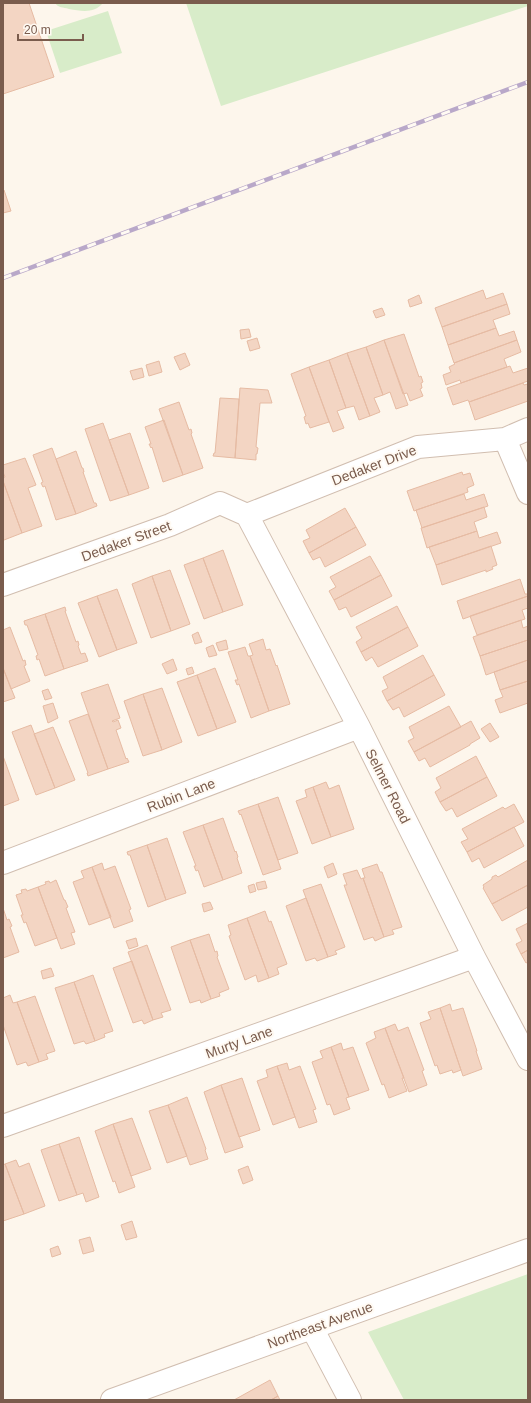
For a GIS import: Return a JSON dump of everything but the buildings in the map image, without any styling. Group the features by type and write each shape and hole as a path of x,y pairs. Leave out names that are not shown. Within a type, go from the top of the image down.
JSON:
{"street":[{"name":"Dedaker Drive","path":"247,515 418,447 505,438 528,429"},
{"path":"505,438 528,493"},
{"name":"Dedaker Street","path":"3,586 170,525 220,503 247,515"},
{"name":"Selmer Road","path":"247,515 359,727 474,957 528,1059"},
{"name":"Rubin Lane","path":"3,862 359,727"},
{"name":"Murty Lane","path":"3,1126 474,957"},
{"name":"Northeast Avenue","path":"112,1400 528,1250"},
{"path":"312,1328 350,1400"}],"green space":[{"path":"55,3 103,3 96,9 83,11 61,7"},
{"path":"186,3 528,3 528,6 221,106"},
{"path":"108,11 122,53 60,73 46,31"},
{"path":"528,1274 528,1400 404,1400 368,1332"}],"railway":[{"path":"3,278 528,82"}]}
